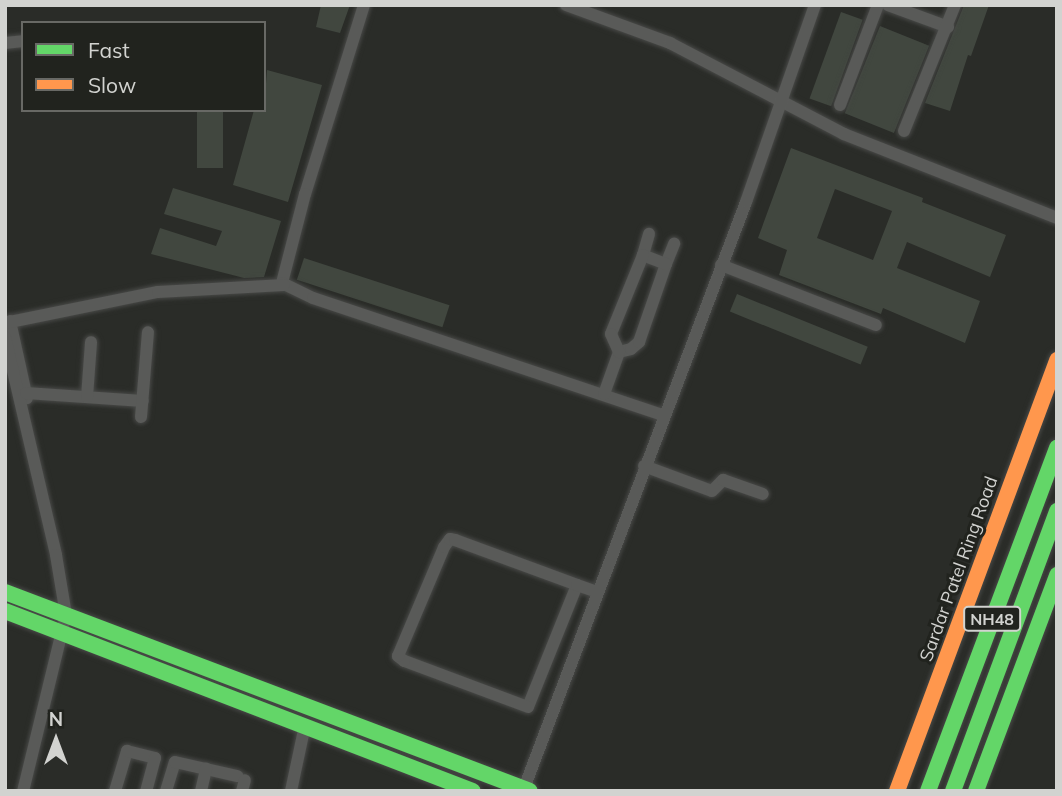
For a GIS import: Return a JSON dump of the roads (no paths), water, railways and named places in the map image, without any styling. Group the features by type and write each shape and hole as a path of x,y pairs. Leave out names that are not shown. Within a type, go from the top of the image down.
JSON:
{"main road":[{"name":"Sardar Patel Ring Road","path":"898,791 1057,360"},
{"name":"NH48","path":"928,791 1057,447"},
{"name":"NH48","path":"953,791 1057,511"},
{"path":"976,791 1057,575"},
{"path":"5,592 525,790"},
{"path":"5,611 473,791"}],"street":[{"path":"284,285 282,279 305,194 365,5"},
{"path":"566,5 670,43 844,134 1057,218"},
{"path":"525,790 575,650 721,265 814,5"},
{"path":"840,105 878,5"},
{"path":"888,5 948,27"},
{"path":"904,131 955,5"},
{"path":"604,394 619,352 611,334 649,234"},
{"path":"619,352 631,349 639,342 674,244"},
{"path":"643,255 666,264"},
{"path":"721,265 876,325"},
{"path":"24,412 28,401 7,322 183,289 284,285 313,298 663,415"},
{"path":"141,417 148,332"},
{"path":"5,337 19,403 24,412 66,615 23,791"},
{"path":"87,397 91,342"},
{"path":"26,393 143,401"},
{"path":"644,466 712,491 717,489 723,480 763,494"},
{"path":"577,584 531,702 524,707 404,661 398,656 444,547 450,539 577,584 597,592"},
{"path":"554,643 575,650"},
{"path":"546,664 567,672"},
{"path":"291,791 305,725"},
{"path":"115,791 127,751 155,758 146,791"},
{"path":"166,791 174,762 206,769 241,782"},
{"path":"201,791 206,769"}]}
